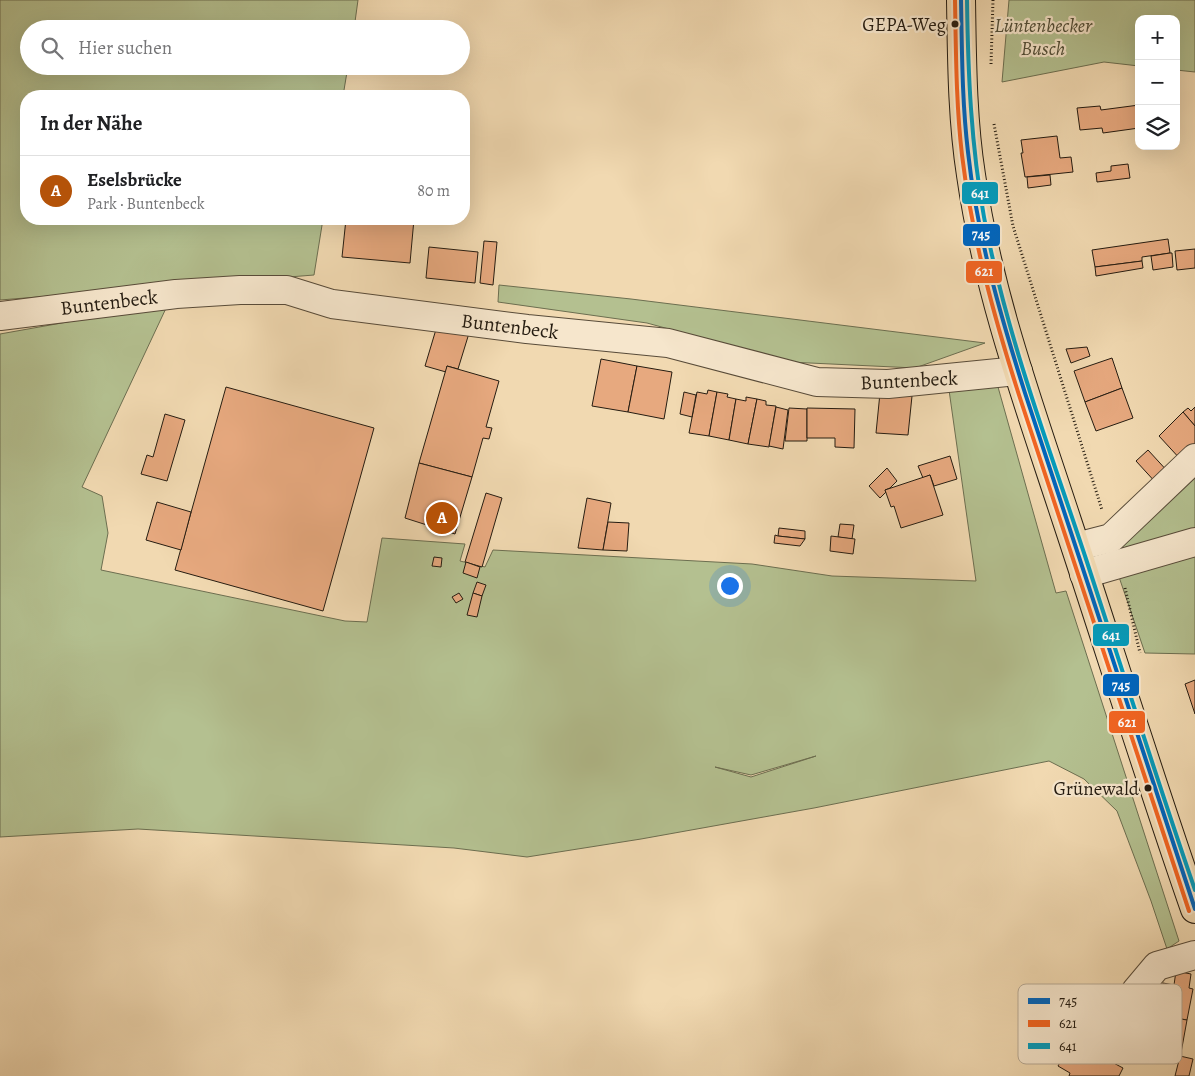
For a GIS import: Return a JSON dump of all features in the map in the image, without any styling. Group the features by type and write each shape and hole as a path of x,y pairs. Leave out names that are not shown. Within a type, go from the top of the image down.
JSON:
{"main road":[{"path":"961,0 963,111 970,174 982,238 996,295 1018,372 1118,681 1195,909"}],"street":[{"name":"Buntenbeck","path":"0,316 176,294 240,290 287,290 332,304 510,327 668,343 817,382 888,384 1018,372"},
{"path":"1076,548 1111,538 1195,458"},
{"path":"1084,574 1195,542"},
{"path":"1142,984 1157,966 1195,955"}],"path":[{"path":"991,66 993,0"},
{"path":"993,123 1013,226 1111,538"},
{"path":"1119,564 1142,662"}],"green space":[{"path":"0,0 358,0 355,20 20,20 20,75 346,75 344,90 20,90 20,225 322,225 314,275 0,300"},
{"name":"Lüntenbecker Busch","path":"1009,0 1195,0 1195,72 1180,70 1180,15 1135,15 1135,66 1104,62 1002,82"},
{"path":"499,285 631,299 985,343 915,368 789,362 647,323 498,302"},
{"path":"168,304 82,487 102,496 108,533 101,570 345,621 367,622 382,538 465,544 460,561 485,567 493,550 752,564 832,576 976,581 949,390 998,387 1056,593 1066,591 1179,941 1167,949 1117,811 1084,779 1049,761 814,808 527,857 454,848 138,829 0,837 0,334","holes":["816,756 751,777 715,767 751,775"]},
{"path":"1195,469 1195,654 1145,653 1118,574 1129,571 1120,537"}],"building":[{"path":"1100,106 1101,110 1135,106 1135,129 1103,133 1102,128 1080,130 1077,108"},
{"path":"1057,136 1060,158 1071,157 1073,172 1025,177 1021,140"},
{"path":"1128,164 1130,178 1097,182 1096,173 1111,171 1111,166"},
{"path":"1050,175 1051,185 1028,188 1027,177"},
{"path":"345,225 413,225 410,263 342,257"},
{"path":"1168,239 1170,253 1142,257 1142,261 1095,267 1092,250"},
{"path":"484,241 497,242 493,285 480,283"},
{"path":"429,247 478,252 475,283 426,278"},
{"path":"1195,249 1195,268 1177,270 1175,251"},
{"path":"1172,253 1173,267 1153,270 1151,256"},
{"path":"1142,261 1143,268 1096,276 1095,267"},
{"path":"437,326 470,330 458,369 447,366 446,372 425,366"},
{"path":"1087,347 1090,356 1071,363 1066,349"},
{"path":"1112,358 1122,388 1085,402 1074,371"},
{"path":"601,359 637,366 628,412 592,406"},
{"path":"447,366 499,381 486,427 492,428 489,439 483,438 472,477 419,463"},
{"path":"637,366 672,372 664,419 628,412"},
{"path":"226,387 374,428 323,611 175,570"},
{"path":"1122,388 1133,418 1096,431 1085,402"},
{"path":"708,390 717,392 709,436 689,433 697,392 707,394"},
{"path":"684,392 696,395 692,417 680,414"},
{"path":"717,392 728,394 727,397 736,399 729,440 709,436"},
{"path":"880,393 912,396 908,435 876,433"},
{"path":"746,397 757,399 748,444 729,440 736,399 746,401"},
{"path":"757,399 766,401 766,405 776,406 769,447 748,444"},
{"path":"776,407 788,410 783,449 769,446"},
{"path":"1195,407 1195,426 1183,412 1188,408 1191,411"},
{"path":"789,408 807,409 807,441 785,441"},
{"path":"807,408 855,409 854,448 835,447 835,438 807,438"},
{"path":"1183,412 1195,426 1195,450 1182,461 1159,436"},
{"path":"165,414 185,420 167,481 141,474 147,455 153,457"},
{"path":"1148,450 1170,474 1158,485 1136,461"},
{"path":"950,456 957,479 934,486 930,475 923,478 918,466"},
{"path":"419,463 472,477 455,534 405,518"},
{"path":"887,468 897,481 885,490 886,492 880,498 869,486"},
{"path":"930,475 943,515 901,528 894,506 891,507 885,490"},
{"path":"486,493 502,498 482,567 465,562"},
{"path":"587,498 611,503 603,550 578,548"},
{"path":"157,502 191,512 181,550 146,540"},
{"path":"608,522 629,523 627,551 603,550"},
{"path":"840,524 854,525 852,539 838,537"},
{"path":"779,528 805,531 805,539 778,536"},
{"path":"775,535 805,539 800,546 774,543"},
{"path":"831,536 855,539 853,554 830,551"},
{"path":"434,557 442,558 441,567 432,566"},
{"path":"466,562 480,567 477,578 463,573"},
{"path":"477,582 486,585 482,596 473,593"},
{"path":"459,593 463,599 456,603 452,597"},
{"path":"473,593 482,596 477,617 467,615"},
{"path":"1195,680 1195,714 1185,684"},
{"path":"1176,971 1191,974 1189,988 1193,989 1187,1020 1182,1019 1182,984 1174,984"},
{"path":"1182,1019 1187,1020 1182,1048"},
{"path":"1182,1056 1193,1059 1189,1076 1175,1076 1178,1064 1182,1064"},
{"path":"1059,1064 1115,1064 1123,1068 1119,1076 1069,1076 1070,1073 1058,1066"}],"transit line":[{"name":"621","path":"955,0 957,97 962,155 966,186 985,276 1019,395 1189,911"},
{"name":"745","path":"961,0 963,95 966,133 972,183 983,244 1025,393 1195,909"},
{"name":"641","path":"967,0 969,82 976,163 984,217 1004,304 1029,390 1195,890"}],"place":[{"name":"GEPA-Weg","path":"955,24"},
{"name":"Eselsbrücke","path":"442,518"},
{"name":"Grünewald","path":"1148,788"}]}
